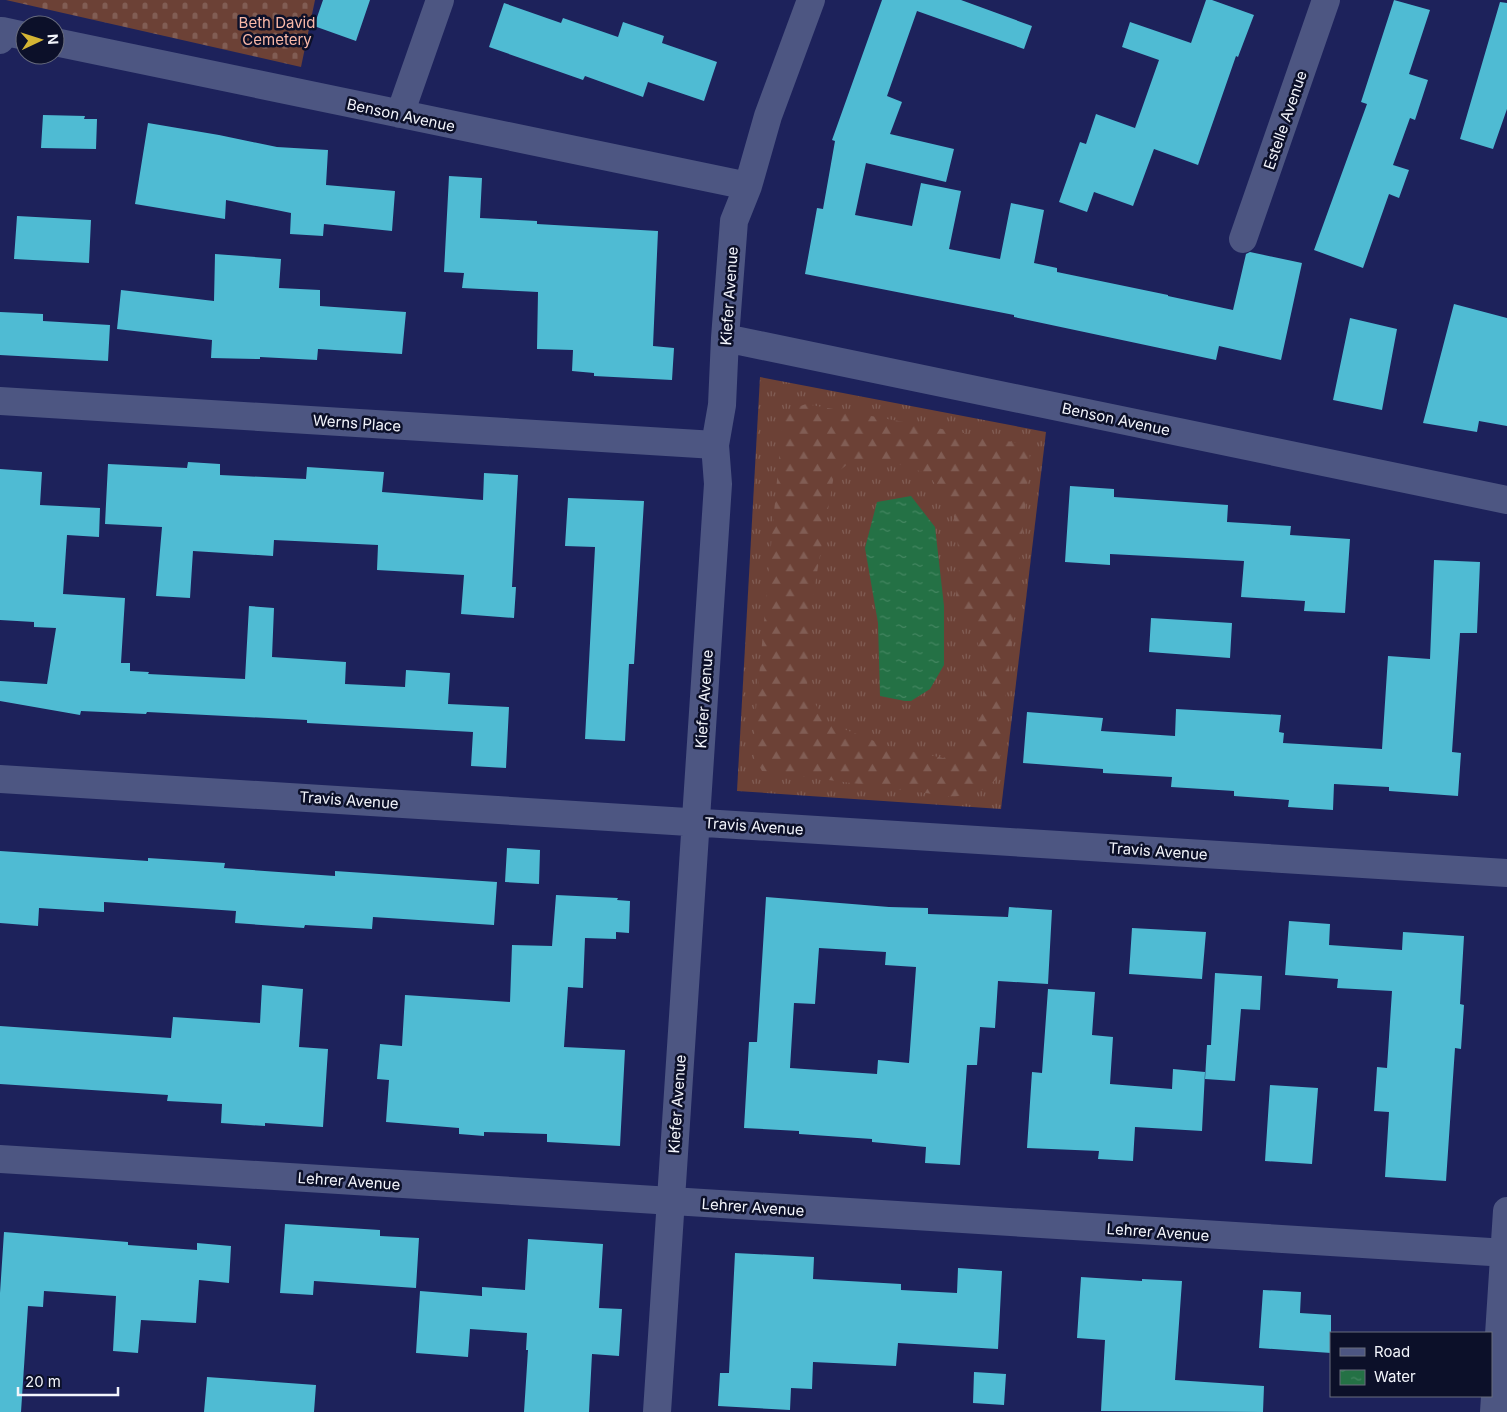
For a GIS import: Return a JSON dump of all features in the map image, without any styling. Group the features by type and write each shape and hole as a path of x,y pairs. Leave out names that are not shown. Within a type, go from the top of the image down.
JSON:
{"street":[{"path":"400,114 440,0"},
{"name":"Kiefer Avenue","path":"657,1412 718,484 715,445 722,404 734,221 748,186 768,116 810,0"},
{"name":"Estelle Avenue","path":"1243,239 1326,0"},
{"path":"0,40 2,31 15,34"},
{"name":"Benson Avenue","path":"65,44 748,186"},
{"name":"Benson Avenue","path":"725,338 1507,500"},
{"name":"Werns Place","path":"0,401 715,445"},
{"name":"Travis Avenue","path":"0,779 1507,874"},
{"name":"Lehrer Avenue","path":"0,1159 1506,1253"},
{"path":"1494,1412 1506,1253 1507,1211"}],"green space":[{"name":"Beth David Cemetery","path":"6,0 315,0 301,67"},
{"path":"760,377 1046,432 1001,809 737,791"},
{"path":"806,404 1018,443 1029,451 1030,459 997,779 984,789 955,797 762,771 754,757 755,720 783,415 789,410","holes":["849,463 899,464 928,474 953,509 960,562 955,603 973,623 986,678 973,747 943,758 887,746 826,722 807,690 810,613 834,475"]}],"water":[{"path":"911,496 935,527 944,606 944,665 930,689 911,701 905,701 880,696 878,623 865,548 877,502"}],"building":[{"path":"323,0 370,0 356,41 314,26"},
{"path":"882,0 961,0 1032,26 1024,49 917,11 887,96 902,102 890,134 954,149 946,182 866,163 855,215 912,226 921,183 961,191 949,249 1000,259 1011,203 1044,210 1034,263 1057,268 1057,272 1233,310 1246,254 1250,252 1302,263 1281,360 1219,346 1216,360 1014,317 1014,315 805,274 817,208 823,209 835,141 832,140"},
{"path":"1206,0 1212,0 1254,15 1238,57 1236,56 1198,165 1154,149 1133,206 1094,192 1087,212 1059,202 1080,142 1086,144 1096,114 1135,128 1159,60 1122,47 1130,22 1191,43"},
{"path":"1394,0 1430,10 1409,74 1428,80 1415,120 1410,118 1393,165 1409,170 1399,198 1389,194 1363,268 1314,250 1367,104 1361,102"},
{"path":"1500,2 1507,3 1507,109 1493,149 1460,139"},
{"path":"504,3 561,23 563,18 618,37 623,22 664,36 662,43 717,62 704,101 648,82 643,97 585,76 583,80 489,47"},
{"path":"43,115 85,116 84,119 97,119 96,149 41,148"},
{"path":"148,123 277,147 328,150 326,185 395,191 392,231 324,224 323,236 290,234 291,213 226,200 225,219 135,204"},
{"path":"449,176 482,178 480,218 537,221 537,224 658,231 653,346 674,348 672,380 594,376 594,373 572,371 573,350 537,349 538,292 462,288 464,273 444,272"},
{"path":"17,216 91,220 89,263 14,259"},
{"path":"215,254 281,259 279,288 320,290 320,306 406,312 402,354 318,349 317,360 260,357 260,359 211,358 212,340 117,329 121,290 214,301"},
{"path":"1454,304 1507,318 1507,426 1479,421 1477,432 1423,423"},
{"path":"0,312 43,314 43,321 110,325 108,361 0,355"},
{"path":"1350,318 1397,329 1382,410 1333,400"},
{"path":"188,462 220,464 220,475 306,479 307,467 384,472 382,492 483,500 484,473 518,475 512,587 516,587 514,618 461,614 464,575 377,570 378,545 274,540 273,556 193,551 190,598 156,596 162,527 105,524 108,464 187,468"},
{"path":"0,469 42,472 40,505 100,508 99,537 67,535 63,594 125,598 121,663 130,663 130,671 149,672 148,674 245,679 249,606 274,608 272,657 346,662 345,684 405,687 406,670 450,673 448,704 509,707 506,768 471,766 473,732 307,723 307,720 147,712 146,714 81,711 80,715 0,701 0,681 47,684 56,628 34,627 34,622 0,620"},
{"path":"1070,486 1114,489 1114,497 1228,505 1227,522 1291,526 1290,535 1350,539 1345,613 1304,611 1305,601 1241,597 1244,561 1110,554 1110,565 1065,562"},
{"path":"568,498 644,501 634,664 629,664 625,741 585,739 595,547 565,546"},
{"path":"1434,560 1480,562 1477,633 1460,633 1452,752 1461,753 1458,796 1389,791 1389,787 1334,784 1333,810 1288,807 1289,800 1234,796 1234,791 1171,787 1172,777 1103,773 1103,769 1023,763 1027,712 1103,718 1101,731 1175,736 1176,709 1281,715 1279,732 1284,733 1283,743 1382,749 1388,656 1430,659"},
{"path":"1151,618 1232,623 1230,658 1149,652"},
{"path":"507,848 540,850 539,884 505,882"},
{"path":"0,851 148,861 148,858 225,863 224,868 335,876 335,871 497,882 494,925 373,917 372,929 305,925 304,928 235,923 236,911 104,902 104,912 39,908 38,926 0,923"},
{"path":"556,895 618,898 617,900 630,901 629,933 616,932 616,939 585,938 583,988 568,987 564,1047 625,1050 620,1146 547,1142 547,1134 484,1132 484,1136 459,1134 459,1128 386,1122 389,1080 377,1079 380,1044 402,1046 405,995 510,1002 512,945 552,946"},
{"path":"766,897 889,907 928,908 928,914 1008,917 1009,907 1052,910 1048,984 998,981 995,1028 980,1027 977,1065 967,1065 960,1165 925,1163 926,1147 872,1142 872,1139 799,1134 799,1131 744,1128 749,1042 757,1042","holes":["819,948 886,952 885,965 916,967 909,1063 878,1060 877,1074 790,1068 794,1003 815,1004"]},
{"path":"1289,921 1330,924 1329,945 1402,950 1403,932 1464,936 1460,1004 1464,1005 1461,1049 1455,1048 1446,1181 1385,1177 1389,1112 1374,1111 1377,1067 1387,1068 1392,991 1337,988 1338,979 1285,975"},
{"path":"1132,928 1206,932 1202,979 1129,974"},
{"path":"1215,973 1262,976 1260,1010 1241,1009 1235,1081 1205,1079 1207,1045 1211,1045"},
{"path":"262,985 303,989 299,1047 328,1049 323,1127 265,1123 265,1126 221,1123 222,1104 167,1101 168,1095 0,1084 0,1026 171,1038 173,1017 260,1023"},
{"path":"1048,989 1095,992 1092,1035 1113,1037 1110,1084 1172,1089 1173,1069 1205,1072 1202,1131 1135,1127 1133,1161 1098,1159 1099,1151 1027,1148 1032,1072 1042,1073"},
{"path":"1270,1085 1318,1088 1312,1164 1265,1161"},
{"path":"285,1224 380,1230 380,1236 419,1238 416,1288 314,1281 313,1295 280,1293"},
{"path":"4,1232 128,1242 128,1245 197,1250 197,1243 231,1246 229,1283 199,1280 196,1323 141,1320 138,1353 113,1351 116,1296 44,1291 43,1307 28,1306 21,1412 0,1412 0,1293"},
{"path":"528,1239 603,1244 599,1308 622,1309 619,1356 592,1354 589,1412 524,1412 528,1350 526,1350 527,1333 470,1329 468,1357 416,1353 420,1291 482,1296 482,1287 525,1290"},
{"path":"735,1253 814,1257 813,1279 901,1284 901,1290 957,1293 958,1268 1002,1271 998,1349 898,1343 896,1366 813,1362 812,1389 791,1388 790,1410 718,1406 720,1373 729,1373"},
{"path":"1081,1277 1142,1281 1142,1279 1182,1281 1175,1380 1264,1386 1263,1412 1101,1411 1105,1340 1077,1338"},
{"path":"1263,1290 1301,1292 1300,1313 1331,1315 1330,1353 1259,1348"},
{"path":"974,1372 1006,1374 1004,1405 973,1403"},
{"path":"207,1377 316,1385 314,1412 204,1412"}]}
